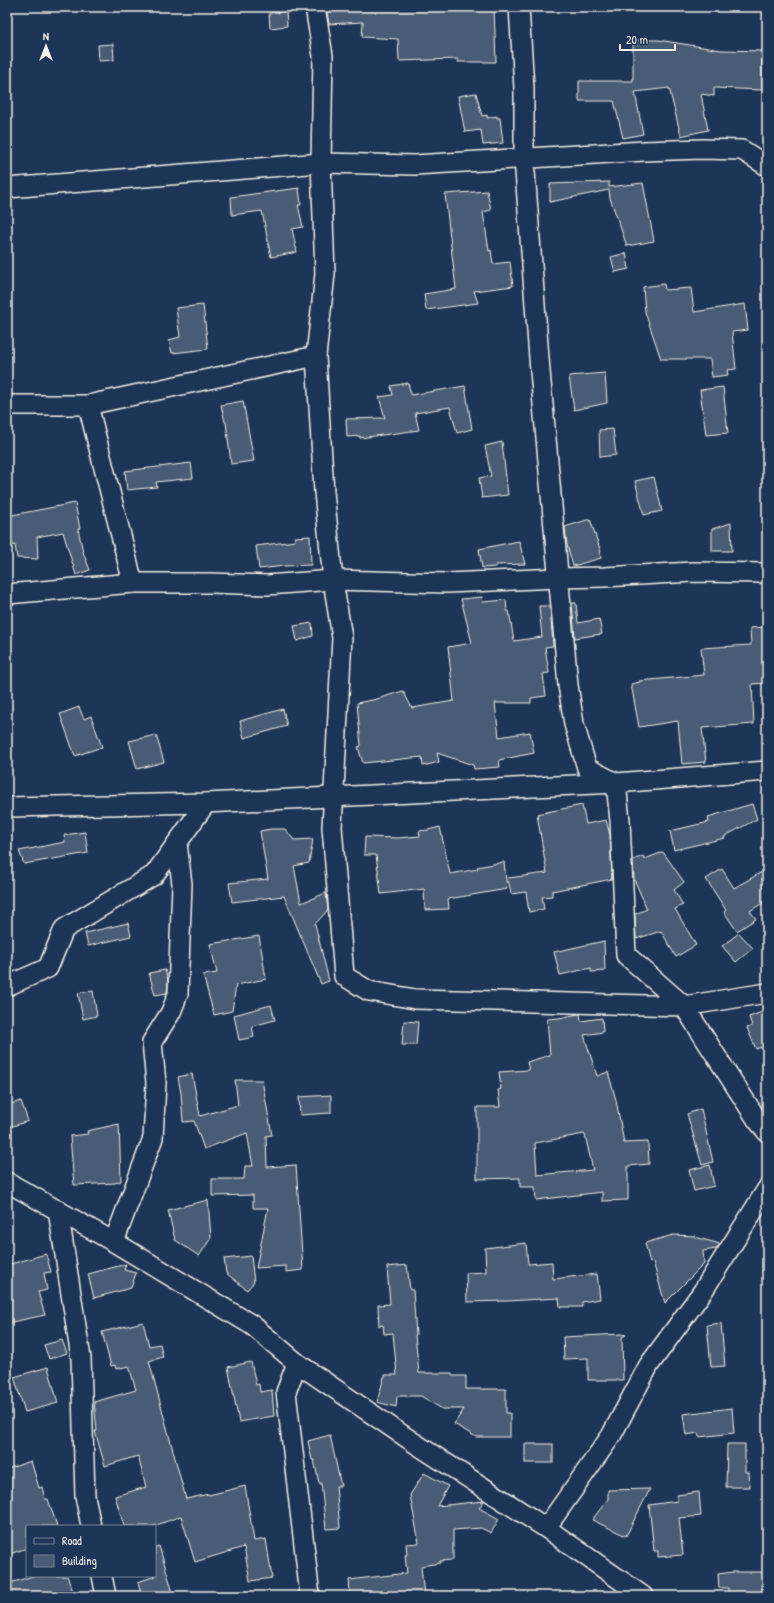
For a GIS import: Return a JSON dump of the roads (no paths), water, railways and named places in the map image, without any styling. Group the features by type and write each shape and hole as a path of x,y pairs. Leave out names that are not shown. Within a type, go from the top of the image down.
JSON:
{"street":[{"path":"314,7 323,56 321,163 326,274 316,356 324,492 333,580 342,638 335,797 332,827 344,976 369,992 415,999 684,1006 767,993"},
{"path":"519,7 524,88 524,158 540,371 568,685 574,724 587,768 616,783"},
{"path":"7,188 321,163 415,165 644,151 702,149 742,150 767,166"},
{"path":"7,405 88,405 316,356"},
{"path":"88,405 133,583"},
{"path":"7,594 133,583 210,583 267,586 333,580 448,583 693,572 767,573"},
{"path":"7,807 206,804 616,783 767,771"},
{"path":"616,783 621,837 626,955 684,1006 758,1121 767,1132"},
{"path":"7,986 48,968 64,929 154,875 206,804"},
{"path":"114,1242 153,1138 156,1083 152,1042 172,1012 178,994 182,884 177,843"},
{"path":"7,1182 114,1242 252,1325 297,1363 413,1442 546,1528 643,1596"},
{"path":"546,1528 611,1436 649,1365 703,1291 767,1190"},
{"path":"58,1210 81,1358 85,1496 91,1525"},
{"path":"297,1363 286,1392 310,1596"},
{"path":"102,1577 106,1596"}]}
